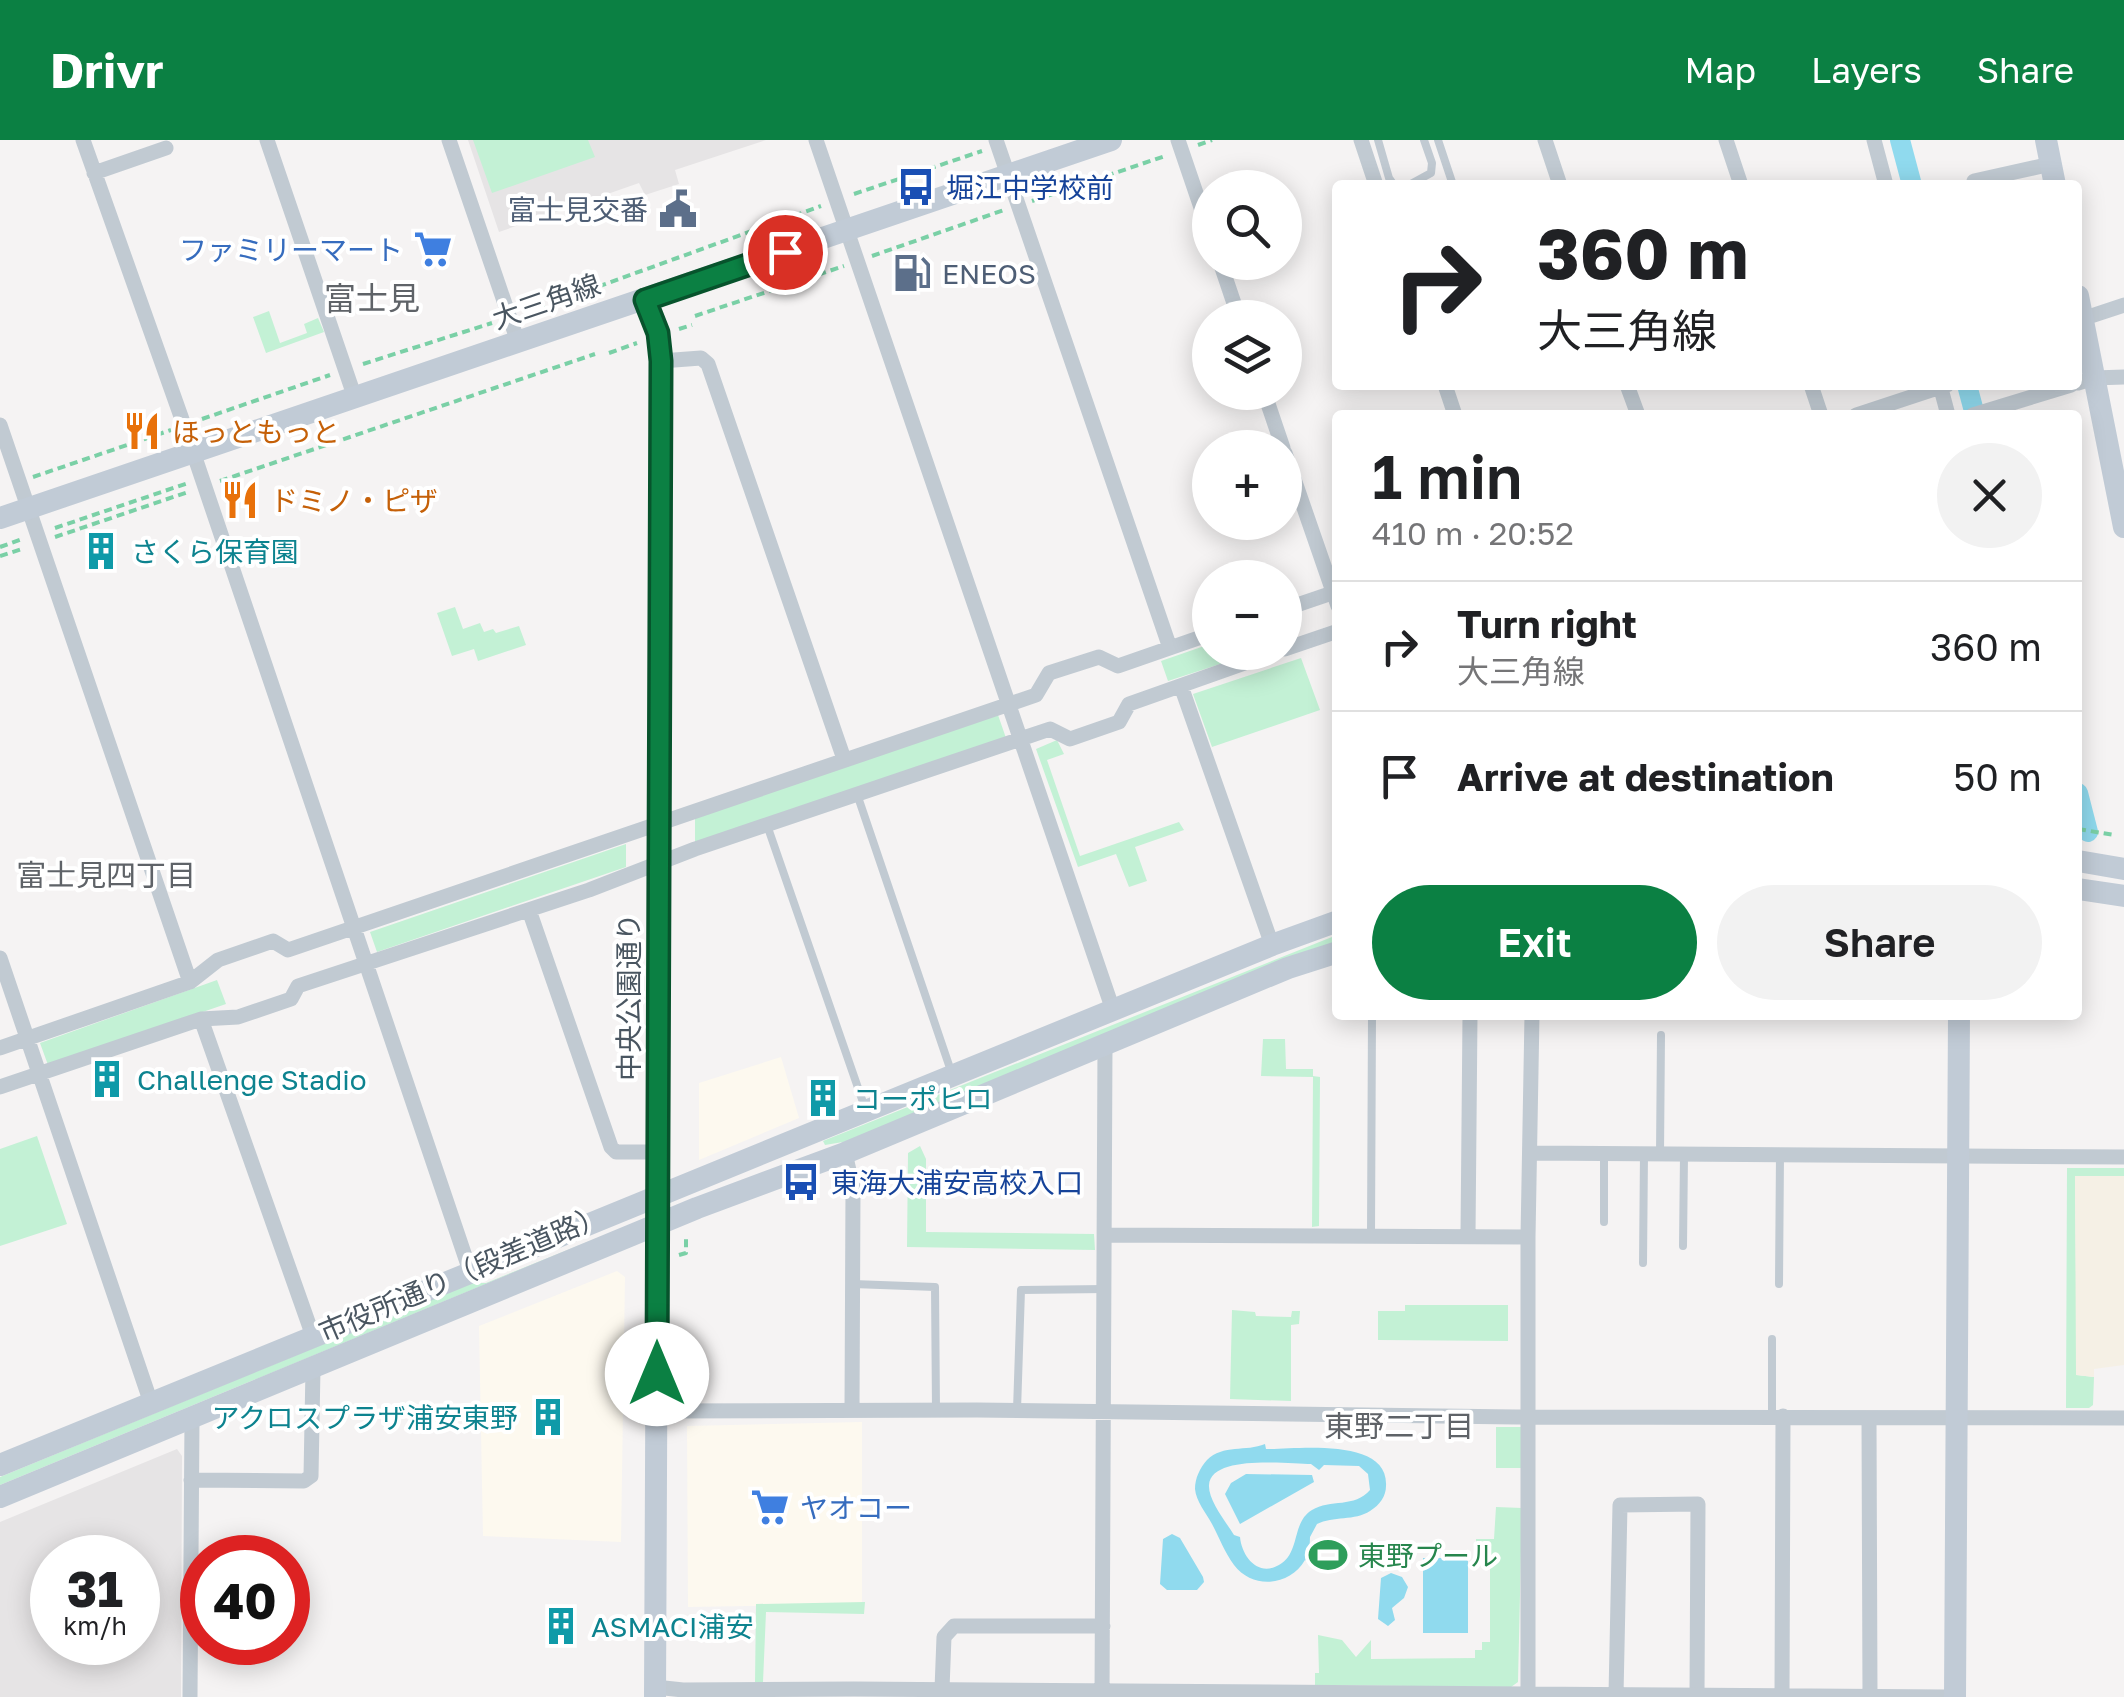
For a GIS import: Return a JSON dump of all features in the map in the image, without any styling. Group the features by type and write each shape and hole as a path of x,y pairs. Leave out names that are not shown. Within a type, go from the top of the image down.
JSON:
{"street":[{"path":"83,140 193,452 196,485 354,926 470,1271"},
{"path":"267,140 355,398"},
{"path":"449,140 518,342"},
{"path":"816,140 1112,1010"},
{"name":"大三角線","path":"0,518 1112,140"},
{"path":"1361,140 1374,180"},
{"path":"1545,140 1558,180"},
{"path":"1726,140 1739,180"},
{"path":"1874,140 1885,180"},
{"path":"1994,180 2053,174 2046,140"},
{"path":"997,143 1170,648"},
{"path":"1180,145 1192,181"},
{"path":"94,172 166,148"},
{"name":"中央公園通り","path":"645,300 658,333 661,361 655,1692"},
{"path":"2082,322 2124,306"},
{"path":"661,361 701,358 708,364 844,760"},
{"path":"2082,382 2124,377"},
{"path":"2082,385 2124,527"},
{"path":"1871,410 1931,390"},
{"path":"1987,410 2054,390"},
{"path":"0,425 190,982"},
{"path":"1302,501 1332,586"},
{"path":"1302,605 1332,598"},
{"path":"1302,644 1332,633"},
{"path":"0,1048 190,982 218,960 236,953 273,941 288,950 1036,695 1049,674 1098,657 1118,666 1192,640"},
{"path":"0,1088 202,1019 238,1017 291,1000 298,986 530,910 1050,729 1070,738 1119,722 1129,704 1226,670"},
{"path":"1181,686 1272,945"},
{"path":"2082,861 2124,869"},
{"path":"2082,890 2124,896"},
{"path":"530,910 611,1148 616,1152 658,1152"},
{"name":"市役所通り（段差道路）","path":"0,1465 1332,923"},
{"name":"市役所通り（段差道路）","path":"0,1497 657,1224 845,1152 1288,968 1332,954"},
{"path":"0,958 151,1403"},
{"path":"202,1019 314,1339"},
{"path":"1468,1236 1470,1020"},
{"path":"1528,1696 1532,1020"},
{"path":"1955,1697 1960,1020"},
{"path":"1102,1694 1105,1044"},
{"path":"845,1152 853,1188 852,1410"},
{"path":"1531,1153 2124,1158"},
{"path":"1106,1235 1528,1237"},
{"path":"192,1480 304,1481 312,1476 313,1368"},
{"path":"657,1411 2124,1418"},
{"path":"1778,1416 1782,1696"},
{"path":"190,1697 192,1418"},
{"path":"1868,1418 1870,1696"},
{"path":"1616,1694 1620,1505 1698,1504 1697,1696"},
{"path":"942,1689 944,1637 954,1626 1103,1626"},
{"path":"655,1692 942,1689 1102,1694 1944,1697"}],"lane":[{"path":"1378,140 1390,180"},
{"path":"1421,180 1431,172 1432,163 1424,140"},
{"path":"1438,140 1451,180"},
{"path":"857,794 953,1076"},
{"path":"767,825 866,1112"},
{"path":"1370,1235 1372,1020"},
{"path":"1643,1262 1662,1035"},
{"path":"1604,1154 1604,1222"},
{"path":"1683,1246 1684,1154"},
{"path":"1779,1284 1780,1154"},
{"path":"853,1284 935,1287 936,1410"},
{"path":"1017,1410 1022,1290 1105,1289"},
{"path":"1772,1339 1778,1416"}],"path":[{"path":"695,316 1180,145 1212,140"},
{"path":"192,422 510,318 997,143"},
{"path":"0,547 594,354"},
{"path":"19,482 173,429"},
{"path":"0,556 40,536 196,485"},
{"path":"2082,830 2114,835"}],"shaded area":[{"path":"468,140 766,140 675,170 679,184 645,195 639,183 499,232"},
{"path":"781,1057 799,1118 699,1160 699,1083"},
{"name":"アクロスプラザ浦安東野","path":"617,1271 625,1277 621,1542 483,1536 479,1326"},
{"path":"862,1422 862,1604 688,1607 687,1426"},
{"path":"177,1449 182,1456 181,1697 0,1697 0,1522"}],"green space":[{"path":"473,140 588,140 595,157 492,193"},
{"path":"269,311 280,343 307,333 304,324 318,318 324,332 266,353 253,317"},
{"path":"455,607 463,629 480,623 484,632 493,629 496,633 519,626 526,645 478,661 474,649 452,656 437,613"},
{"path":"1192,650 1192,670 1202,670 1168,681 1161,661"},
{"path":"1302,661 1320,710 1212,747 1193,694 1265,670 1302,670"},
{"path":"998,715 1006,738 695,843 695,817"},
{"path":"1057,740 1064,754 1047,760 1080,856 1179,822 1184,830 1135,847 1147,881 1129,887 1116,854 1078,867 1036,749"},
{"path":"626,844 626,867 377,952 370,932"},
{"path":"1332,937 1332,945 849,1141 825,1145 823,1141"},
{"path":"217,980 226,1004 48,1065 40,1043"},
{"path":"1263,1039 1285,1039 1286,1069 1313,1069 1313,1076 1320,1077 1319,1226 1312,1227 1313,1077 1261,1076"},
{"path":"37,1136 67,1224 0,1246 0,1149"},
{"path":"920,1146 926,1159 926,1232 1094,1234 1095,1250 907,1247 908,1153"},
{"path":"2067,1168 2124,1168 2124,1176 2075,1176 2077,1375 2094,1377 2093,1405 2089,1408 2066,1408"},
{"path":"602,1236 0,1485 0,1477 471,1283 486,1283"},
{"path":"1405,1305 1508,1305 1508,1341 1378,1340 1378,1311 1405,1311"},
{"path":"1232,1310 1255,1312 1256,1316 1291,1317 1292,1311 1300,1311 1299,1324 1291,1325 1291,1401 1230,1399"},
{"path":"1496,1427 1521,1427 1521,1468 1496,1468"},
{"path":"1496,1507 1522,1508 1518,1682 1511,1687 1315,1685 1315,1673 1319,1673 1318,1635 1342,1640 1356,1657 1371,1640 1371,1659 1475,1658 1475,1650 1482,1650 1482,1642 1490,1642 1490,1554 1484,1553 1484,1546 1476,1546 1476,1539 1494,1539"},
{"path":"865,1602 864,1614 766,1612 763,1682 755,1682 756,1604"}],"sand":[{"path":"2075,1176 2124,1176 2124,1365 2094,1369 2094,1377 2076,1375"}],"water":[{"path":"1258,1446 1358,1453 1383,1470 1386,1486 1382,1500 1370,1511 1317,1524 1310,1537 1309,1562 1305,1560 1290,1575 1271,1582 1251,1578 1234,1565 1195,1489 1200,1470 1213,1455","holes":["1252,1463 1311,1464 1319,1470 1324,1465 1359,1466 1368,1474 1370,1490 1357,1499 1312,1510 1301,1522 1291,1551 1282,1563 1266,1569 1254,1564 1244,1552 1240,1537 1234,1535 1214,1504 1209,1491 1213,1475"]},
{"path":"1246,1474 1312,1475 1314,1482 1240,1524 1225,1494 1231,1483"},
{"path":"1172,1534 1180,1538 1203,1577 1204,1582 1197,1590 1167,1590 1160,1584 1163,1539"},
{"path":"1423,1558 1468,1558 1468,1633 1423,1633"},
{"path":"1391,1573 1402,1577 1408,1587 1404,1598 1392,1608 1395,1620 1388,1626 1378,1619 1381,1578"}],"waterway":[{"path":"1900,140 1911,180"},
{"path":"1968,390 1974,410"},
{"path":"2082,809 2088,832"}],"place":[{"name":"堀江中学校前","path":"916,187"},
{"name":"富士見交番","path":"678,209"},
{"name":"ファミリーマート","path":"433,249"},
{"name":"ENEOS","path":"912,273"},
{"name":"ほっともっと","path":"142,431"},
{"name":"ドミノ・ピザ","path":"240,500"},
{"name":"さくら保育園","path":"101,551"},
{"name":"Challenge Stadio","path":"107,1079"},
{"name":"コーポヒロ","path":"823,1098"},
{"name":"東海大浦安高校入口","path":"801,1182"},
{"name":"アクロスプラザ浦安東野","path":"548,1417"},
{"name":"ヤオコー","path":"770,1507"},
{"name":"東野プール","path":"1328,1555"},
{"name":"ASMACI浦安","path":"561,1626"}],"district":[{"name":"富士見","path":"372,298"},
{"name":"富士見四丁目","path":"106,875"},
{"name":"東野二丁目","path":"1399,1426"}],"route":[{"path":"657,1374 661,361 658,333 645,300 785,252"}]}
